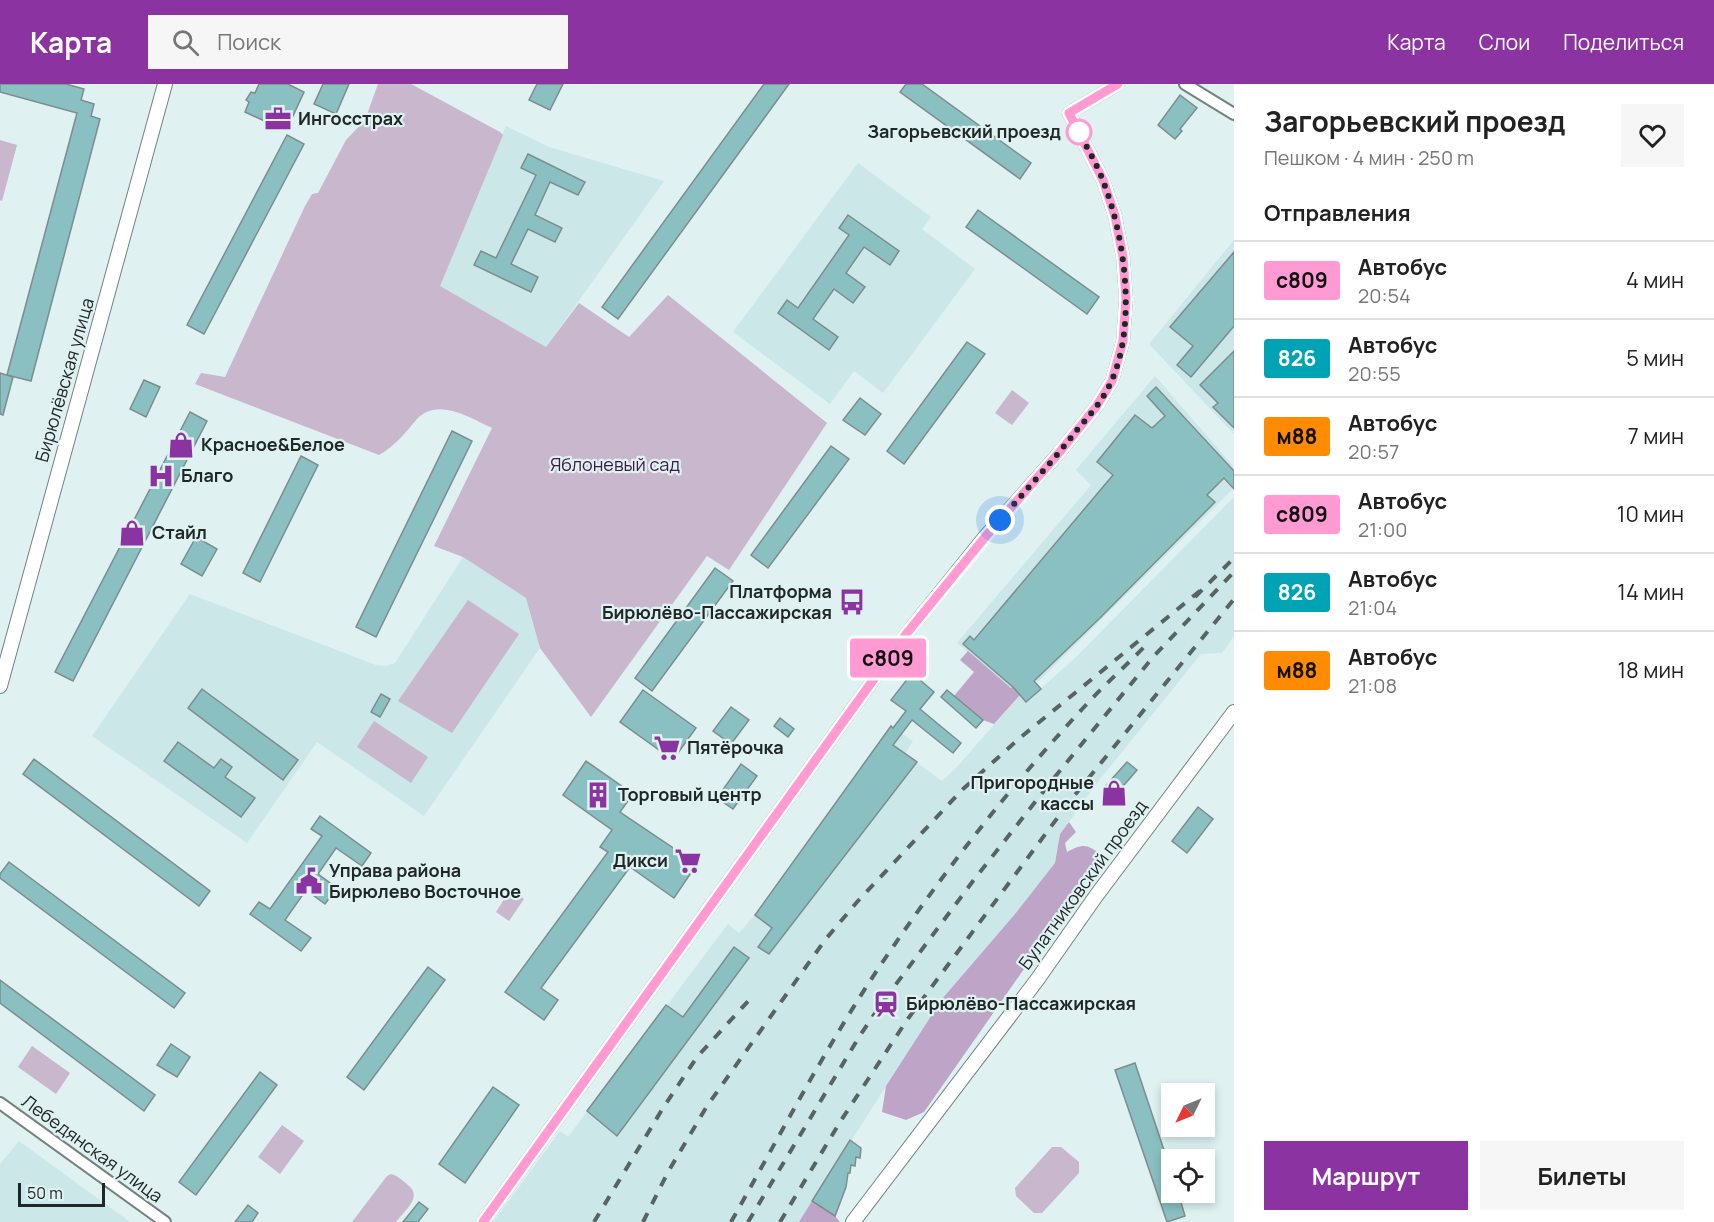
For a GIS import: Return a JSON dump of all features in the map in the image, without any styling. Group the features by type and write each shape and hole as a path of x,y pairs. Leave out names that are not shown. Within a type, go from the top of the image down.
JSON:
{"street":[{"name":"Бирюлёвская улица","path":"0,686 165,84"},
{"path":"483,1222 907,633 986,536 1058,454 1096,407 1112,381 1123,341 1126,299 1123,257 1115,216 1103,180 1069,113 1118,84"},
{"path":"1185,84 1234,114"},
{"name":"Булатниковский проезд","path":"853,1222 1037,980 1096,896 1234,712"},
{"name":"Лебедянская улица","path":"0,1103 165,1222"}],"shaded area":[{"path":"506,126 549,147 664,181 546,347 439,286"},
{"path":"858,163 931,217 922,229 975,269 883,393 854,371 830,404 733,332"},
{"path":"1234,240 1234,434 1149,344"},
{"path":"1155,376 1234,467 1234,488 1038,682 1028,675 1011,688 957,643 1091,485 1076,470"},
{"path":"1234,497 1234,636 1222,653 1201,654 1101,778 1060,834 1055,863 1015,914 942,999 799,1222 493,1222 560,1131 568,1137 728,924 739,933 755,915 891,726 913,741 905,754 942,781 1020,695 1026,702 1076,657"},
{"path":"463,557 526,598 540,648 424,816 317,742 247,843 92,736 190,594 376,665 386,666 395,663"},
{"path":"968,651 1011,688 1016,684 1020,695 994,724 983,720 954,696 974,672 960,660"},
{"path":"1069,822 1076,832 1065,843 1067,852 1085,846 1103,856 924,1112 906,1120 882,1112 886,1086 942,999 1015,914 1055,863 1060,834"},
{"path":"19,1141 130,1222 0,1222 0,1164"},
{"path":"812,1201 835,1216 840,1222 799,1222"}],"green space":[{"name":"Яблоневый сад","path":"378,84 411,84 503,135 440,286 546,347 579,303 629,337 668,295 827,423 729,570 707,556 591,717 540,648 526,598 463,557 434,546 492,428 464,415 434,410 417,419 395,443 379,455 195,384 201,373 225,377 305,206 312,194 318,193 346,140 365,120"},
{"path":"0,140 17,145 2,201 0,200"},
{"path":"1012,390 1029,403 1012,425 995,413"},
{"path":"468,600 519,634 452,733 398,701"},
{"path":"374,721 428,757 411,783 357,747"},
{"path":"510,890 524,899 509,921 496,912"},
{"path":"32,1046 70,1073 56,1094 18,1067"},
{"path":"282,1125 304,1141 280,1174 258,1157"},
{"path":"1052,1147 1061,1147 1079,1162 1079,1173 1042,1213 1034,1213 1016,1196 1015,1188"},
{"path":"391,1174 400,1178 414,1194 408,1208 396,1222 352,1222 387,1176"}],"building":[{"path":"0,84 66,84 84,89 81,100 94,104 91,116 100,119 31,381 7,375 77,113 0,92"},
{"path":"259,84 288,84 304,92 286,131 245,112 249,102 246,100 251,92 255,93"},
{"path":"323,84 349,84 336,114 314,104"},
{"path":"537,84 563,84 550,110 529,100"},
{"path":"764,84 789,84 618,319 602,307"},
{"path":"906,84 922,84 1031,163 1020,179 900,92"},
{"path":"1180,95 1197,108 1175,139 1158,125"},
{"path":"287,135 304,144 204,334 187,325"},
{"path":"528,154 585,182 578,195 550,182 535,215 562,228 555,242 528,229 511,264 538,277 531,292 474,265 481,251 496,258 536,175 521,168"},
{"path":"978,210 1099,297 1087,314 966,227"},
{"path":"848,215 899,251 890,265 864,247 846,273 865,287 853,303 834,289 813,319 838,337 829,350 778,313 787,300 798,308 849,235 839,228"},
{"path":"1234,252 1234,326 1191,377 1177,365 1193,346 1170,327"},
{"path":"967,342 985,354 904,464 887,451"},
{"path":"1234,351 1234,428 1213,407 1218,403 1200,385"},
{"path":"0,373 13,377 3,415 0,414"},
{"path":"144,380 160,387 146,417 130,409"},
{"path":"1156,387 1234,471 1234,489 1224,478 1207,495 1215,502 1034,681 1041,689 1026,702 1014,688 963,644 970,636 974,640 1113,475 1097,462 1135,415 1152,428 1165,416 1147,396"},
{"path":"860,398 881,414 865,435 843,420"},
{"path":"190,412 207,421 73,681 55,672"},
{"path":"452,431 472,441 376,637 356,627"},
{"path":"831,446 849,459 768,568 751,555"},
{"path":"301,456 318,465 260,582 243,573"},
{"path":"196,537 217,549 202,576 181,564"},
{"path":"715,568 733,581 652,691 635,678"},
{"path":"912,673 934,692 920,709 961,743 953,753 912,720 893,745 917,762 769,954 758,947 772,928 755,915 891,726 893,728 906,711 891,700"},
{"path":"202,689 298,760 283,780 188,708"},
{"path":"643,690 696,728 673,760 620,722"},
{"path":"947,690 983,720 976,728 941,697"},
{"path":"381,694 390,699 380,717 371,712"},
{"path":"731,707 749,720 731,744 713,731"},
{"path":"780,718 794,729 788,737 774,726"},
{"path":"178,742 214,768 221,759 232,767 225,777 255,798 241,817 164,761"},
{"path":"34,759 210,891 199,906 23,774"},
{"path":"586,761 633,794 620,812 697,864 674,898 630,867 541,988 558,1000 544,1020 505,992 608,852 600,847 612,830 563,795"},
{"path":"1127,762 1137,770 1112,799 1102,790"},
{"path":"741,764 757,776 733,809 717,798"},
{"path":"1198,807 1213,819 1187,853 1172,841"},
{"name":"Управа района Бирюлево Восточное","path":"320,816 371,853 362,866 336,848 318,874 337,888 325,904 306,890 285,920 311,938 301,951 250,914 259,902 270,909 322,836 311,829"},
{"path":"9,862 185,993 174,1008 0,878 0,874"},
{"path":"734,947 749,958 617,1136 587,1111 666,1005 683,1017"},
{"path":"428,967 445,980 364,1090 347,1077"},
{"path":"0,980 155,1095 144,1111 0,1003"},
{"path":"171,1044 190,1057 177,1077 157,1065"},
{"path":"1135,1063 1164,1149 1161,1149 1161,1203 1181,1203 1185,1216 1167,1222 1115,1070"},
{"path":"260,1072 277,1085 196,1195 179,1182"},
{"path":"493,1087 519,1105 465,1183 439,1164"},
{"path":"850,1140 861,1148 860,1158 856,1157 855,1166 851,1165 846,1187 835,1216 812,1201"},
{"path":"419,1202 428,1209 418,1222 403,1222"},
{"path":"248,1205 258,1213 252,1222 235,1222"}],"railway":[{"path":"1195,597 1234,558"},
{"path":"748,1222 859,1037 973,881 1153,657 1234,572"},
{"path":"643,1222 668,1172 707,1106 825,940 857,902 963,789 1021,737 1201,590"},
{"path":"780,1222 840,1122 907,1020 1070,801 1234,599"},
{"path":"731,1222 851,1011 917,913 985,822 1034,763 1092,698 1146,645"},
{"path":"594,1222 663,1108 697,1057 751,998"}],"bus line":[{"name":"с809","path":"483,1222 907,633 952,576 1058,454 1096,407 1112,381 1123,341 1126,299 1123,257 1115,216 1103,180 1069,113 1118,84"}],"place":[{"name":"Ингосстрах","path":"278,119"},
{"name":"Загорьевский проезд","path":"1079,132"},
{"name":"Красное&Белое","path":"181,445"},
{"name":"Благо","path":"161,476"},
{"name":"Стайл","path":"132,533"},
{"name":"Платформа Бирюлёво-Пассажирская","path":"852,602"},
{"name":"Пятёрочка","path":"667,748"},
{"name":"Пригородные кассы","path":"1114,793"},
{"name":"Торговый центр","path":"598,795"},
{"name":"Дикси","path":"688,861"},
{"name":"Управа района Бирюлево Восточное","path":"309,881"},
{"name":"Бирюлёво-Пассажирская","path":"886,1004"}],"route":[{"path":"1000,520 1096,407 1112,381 1123,341 1126,299 1123,257 1115,216 1095,161 1079,132"}]}
